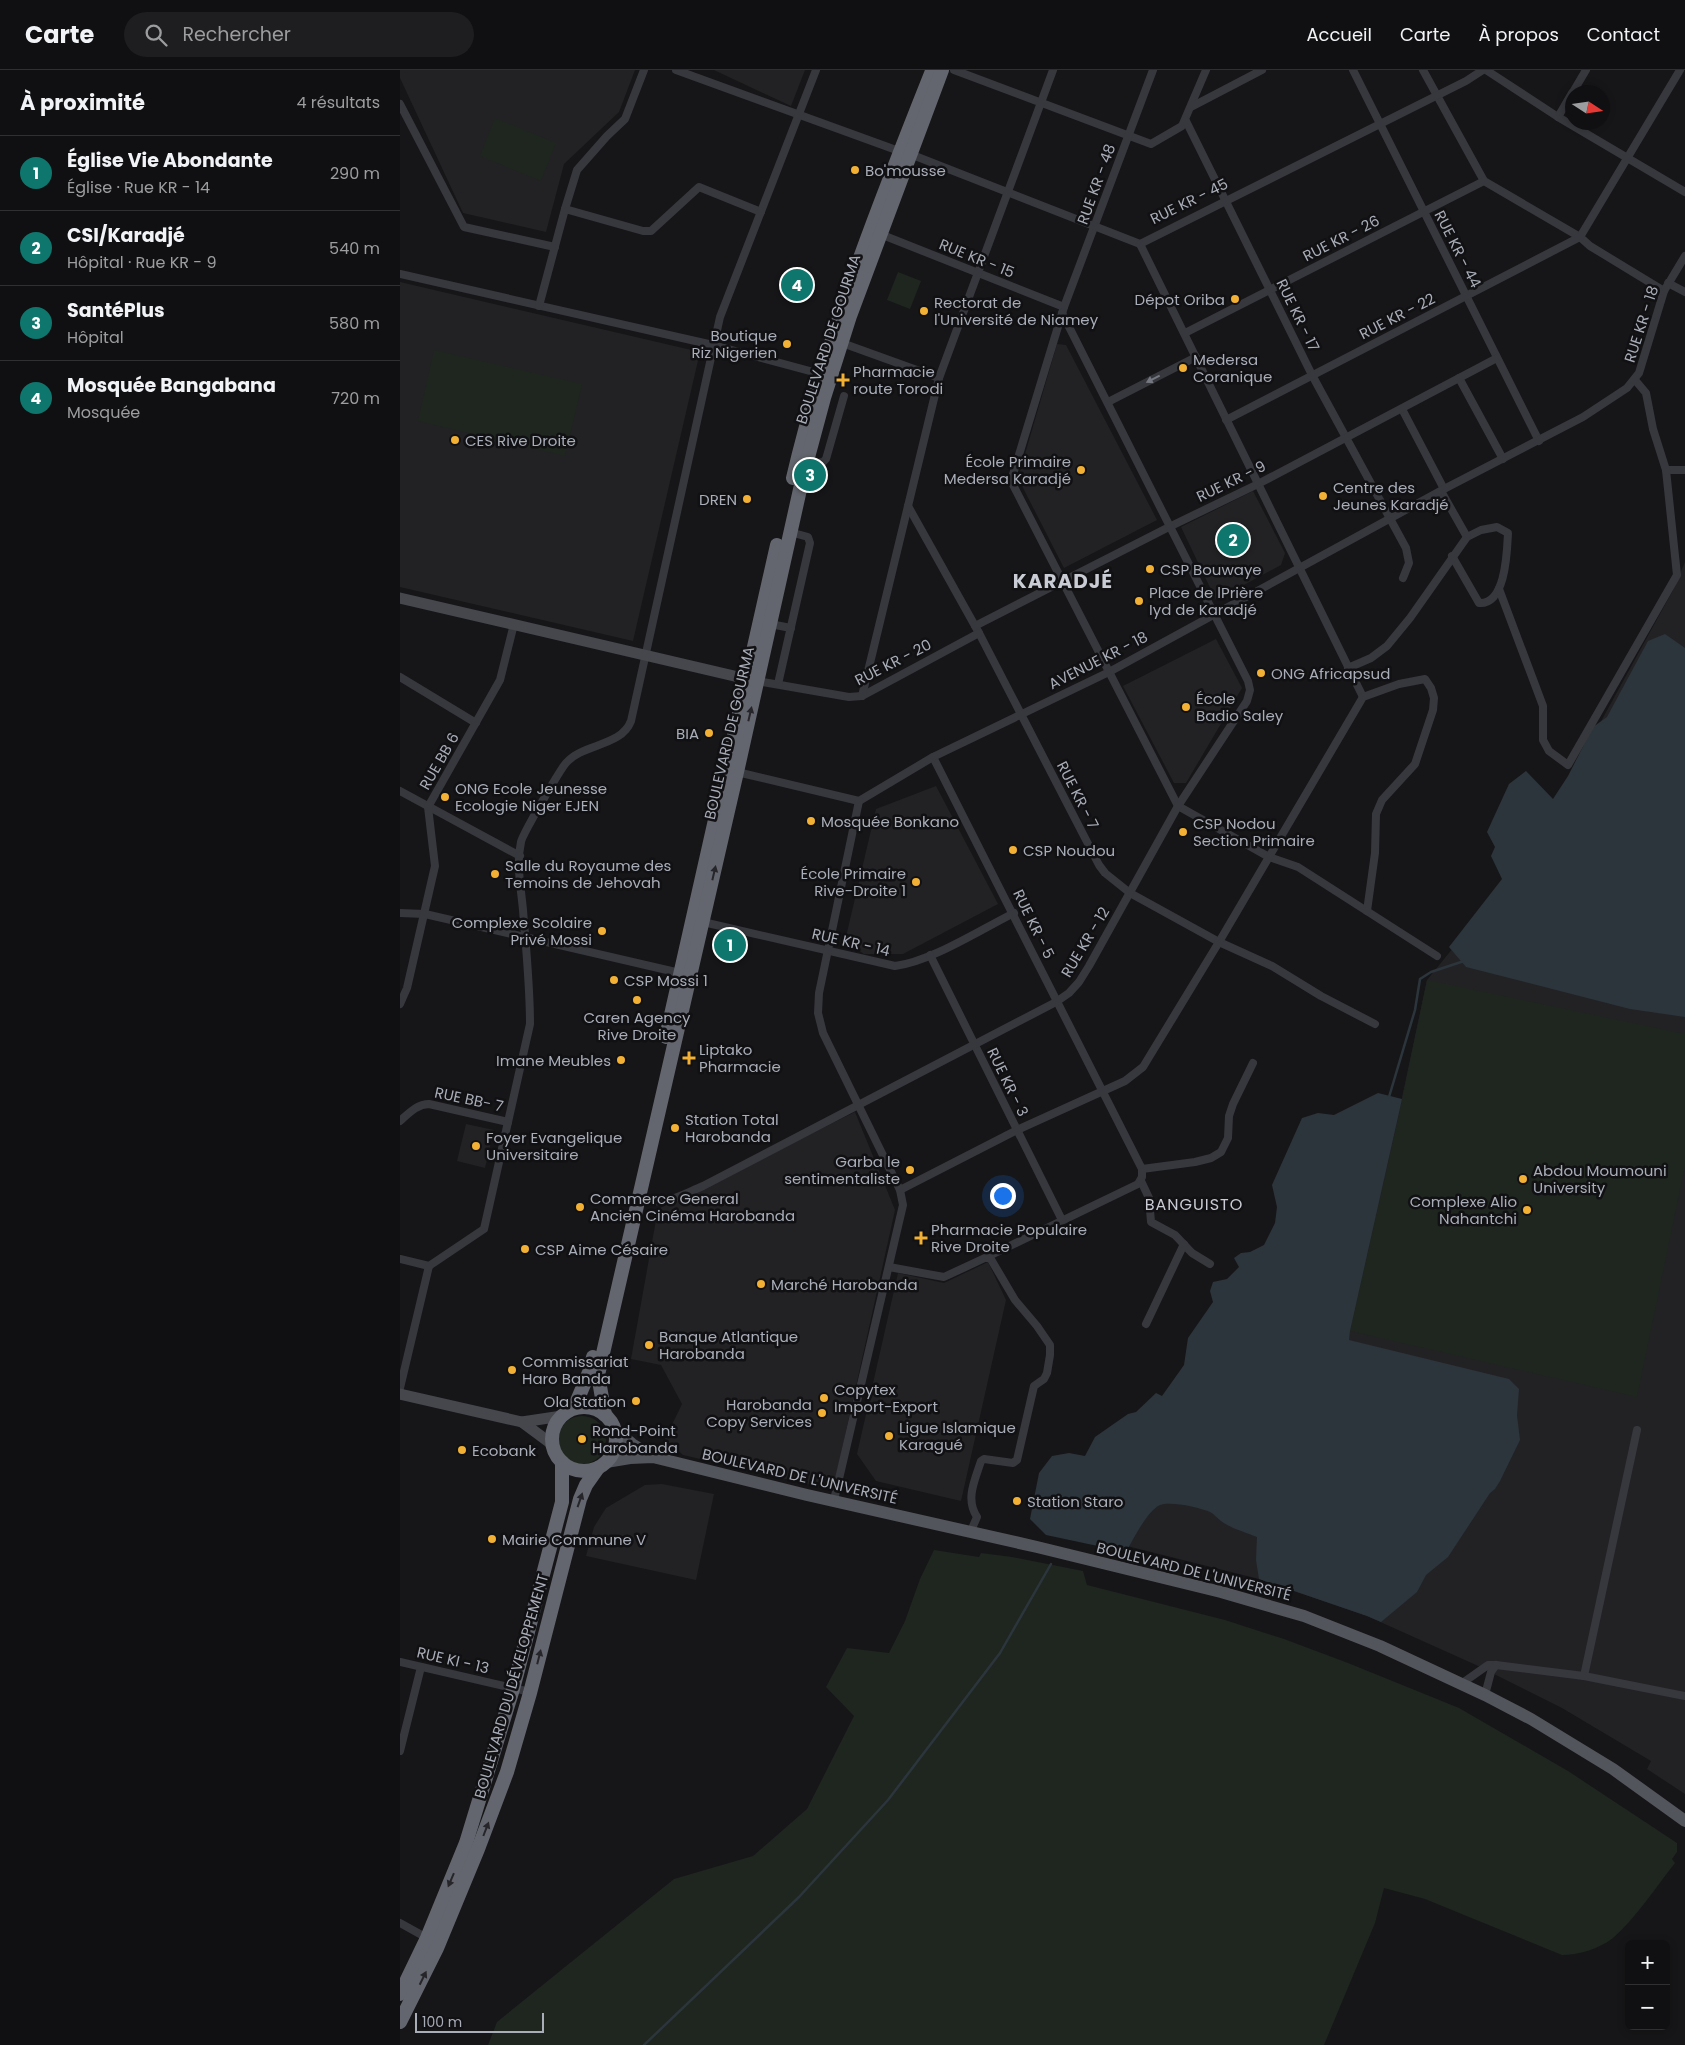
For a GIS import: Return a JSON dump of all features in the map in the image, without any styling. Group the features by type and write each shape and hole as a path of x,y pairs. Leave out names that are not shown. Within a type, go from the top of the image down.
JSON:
{"highway":[{"name":"BOULEVARD DE GOURMA","path":"605,1415 598,1375 737,772 752,680 770,624 806,465 842,343 880,234 932,70"},
{"name":"BOULEVARD DE GOURMA","path":"568,1412 590,1370 680,973 752,680 800,445 841,312 905,153 942,70"},
{"path":"591,1408 605,1415 615,1430 616,1442 613,1453 602,1465 589,1471 579,1471 562,1462 556,1454 553,1444 552,1434 556,1424 568,1412 591,1408"},
{"name":"BOULEVARD DU DÉVELOPPEMENT","path":"400,1994 427,1938 466,1843 513,1689 562,1502 562,1462"},
{"name":"BOULEVARD DU DÉVELOPPEMENT","path":"400,2022 438,1948 507,1772 530,1692 580,1499 586,1485 602,1465"}],"main road":[{"name":"BOULEVARD DE L'UNIVERSITÉ","path":"615,1430 632,1444 653,1457"},
{"name":"BOULEVARD DE L'UNIVERSITÉ","path":"602,1465 630,1458 653,1457 1037,1547 1221,1592 1304,1616 1380,1646 1485,1694 1531,1719 1613,1769 1685,1821"}],"street":[{"path":"540,306 554,248 577,170 607,136 626,119 644,70"},
{"name":"RUE KR - 45","path":"676,70 905,153 1140,244 1471,78 1482,70"},
{"path":"400,1388 429,1266 484,1229 530,1024 530,996 520,856 521,840 566,762 579,753 622,734 628,728 720,317 816,70"},
{"path":"954,70 1151,144 1176,131 1186,121 1206,70"},
{"path":"862,696 938,378 1053,70"},
{"name":"RUE KR - 48","path":"1153,70 1063,310 1011,481 1178,806"},
{"path":"1191,107 1262,70"},
{"name":"RUE KR - 44","path":"1353,70 1539,441"},
{"path":"1423,70 1484,181 1580,237 1590,246 1664,291"},
{"path":"1486,70 1558,117 1685,192"},
{"path":"1578,85 1586,70"},
{"path":"1580,237 1680,70"},
{"path":"400,104 464,227 554,248"},
{"path":"1558,117 1565,106"},
{"name":"RUE KR - 17","path":"1186,121 1312,375 1391,519 1408,556 1409,563 1403,578"},
{"name":"RUE KR - 26","path":"1185,333 1484,181"},
{"path":"565,209 644,231 651,231 699,187 761,212"},
{"name":"RUE KR - 15","path":"880,234 977,272 1063,310"},
{"name":"RUE KR - 22","path":"1226,420 1580,237"},
{"path":"1140,244 1363,697"},
{"name":"RUE KR - 18","path":"1539,441 1603,406 1635,380 1639,373 1664,291 1685,256"},
{"path":"400,274 713,345 821,374"},
{"path":"1668,283 1685,292"},
{"path":"1063,310 1169,527 1214,614"},
{"path":"842,343 938,378"},
{"path":"1108,402 1196,357"},
{"name":"RUE KR - 9","path":"977,629 1063,581 1258,484 1498,358"},
{"path":"1459,378 1503,459"},
{"path":"1499,589 1543,706 1543,740 1549,751 1568,765 1677,575 1666,470 1653,429 1646,393 1635,380"},
{"path":"806,465 826,460 844,396"},
{"path":"1402,409 1467,537"},
{"name":"AVENUE KR - 18","path":"859,801 933,757 1109,672 1442,490 1539,441"},
{"path":"1666,470 1685,470"},
{"name":"RUE KR - 7","path":"908,506 977,629 1099,865 1105,873 1130,892 1219,942 1272,966 1321,996 1375,1024"},
{"path":"1348,668 1382,651 1410,618 1452,556 1467,537 1481,530 1497,527 1507,531 1503,581 1499,589 1487,601 1479,602 1452,556"},
{"path":"778,684 810,543 808,538 790,532"},
{"path":"400,598 752,680"},
{"name":"RUE KR - 12","path":"638,1200 653,1202 672,1200 735,1170 974,1043 1056,1002 1069,993 1079,982 1178,806 1247,701 1250,690 1248,681 1214,614"},
{"name":"RUE BB 6","path":"400,1004 407,988 435,866 428,807 500,680 514,624"},
{"path":"770,624 791,628"},
{"name":"RUE KR - 20","path":"752,680 849,696 862,696 977,629"},
{"path":"400,677 476,723"},
{"path":"900,1190 1017,1130 1125,1081 1143,1067 1363,697 1399,684 1423,678 1427,680 1431,688 1435,704 1415,764 1382,800 1376,814 1374,861 1367,911"},
{"name":"RUE KR - 5","path":"933,757 1014,913 1056,1002 1142,1169"},
{"path":"737,772 859,801 819,993 818,1013 823,1033 900,1190 903,1205 834,1500"},
{"path":"400,791 520,856"},
{"path":"1178,806 1269,857 1298,867 1437,956"},
{"path":"400,913 425,914 680,973"},
{"name":"RUE KR - 14","path":"703,922 895,966 910,964 1014,913"},
{"name":"RUE KR - 3","path":"930,955 1062,1220"},
{"path":"1210,1264 1192,1253 1175,1235 1151,1222 1150,1198 1139,1183 1142,1169 1195,1162 1211,1158 1221,1152 1228,1138 1229,1116 1253,1063"},
{"name":"RUE BB- 7","path":"400,1121 415,1108 422,1104 429,1104 508,1122"},
{"path":"889,1267 944,1277 1139,1183"},
{"path":"1146,1324 1184,1244"},
{"path":"970,1532 976,1517 970,1500 981,1461 984,1459 1013,1462 1017,1460 1031,1397 1035,1385 1044,1378 1050,1355 1048,1341 1014,1300 989,1256"},
{"path":"400,1258 429,1266"},
{"path":"400,1394 522,1422 553,1444"},
{"path":"522,1422 568,1412"},
{"path":"1584,1676 1637,1430"},
{"name":"RUE KI - 13","path":"400,1662 530,1692"},
{"path":"1460,1684 1488,1665 1496,1665 1584,1676 1685,1696"},
{"path":"1485,1694 1490,1672 1496,1665"},
{"path":"400,1751 421,1667"},
{"path":"400,1924 427,1938"}],"shaded area":[{"path":"400,70 635,70 619,112 564,164 546,232 463,213 400,78"},
{"path":"714,70 805,70 791,106"},
{"path":"495,118 556,143 541,181 480,156"},
{"path":"898,272 921,281 910,309 887,300"},
{"path":"400,282 700,352 633,641 400,587"},
{"name":"École Primaire Medersa Karadjé","path":"1057,344 1066,345 1157,520 1064,568 1018,478"},
{"path":"434,350 582,384 565,456 418,421"},
{"path":"1253,491 1285,553 1281,565 1216,600 1181,527"},
{"name":"Abdou Moumouni University","path":"1685,562 1685,1794 1647,1769 1651,1761 1562,1708 1476,1665 1367,1616 1259,1579 1111,1542 1400,1107 1427,980 1526,858 1672,592"},
{"path":"1665,634 1685,648 1685,1017 1630,1009 1466,967 1449,947 1502,879 1491,856 1495,847 1487,832 1509,784 1526,771 1553,799 1568,776 1593,727 1607,717 1648,641"},
{"path":"1216,639 1242,688 1186,783 1174,783 1123,686"},
{"path":"936,786 998,904 903,954 864,954 845,941 876,809"},
{"name":"Complexe Alio Nahantchi","path":"1427,980 1685,1034 1685,1166 1637,1397 1350,1331 1395,1133"},
{"path":"1378,1093 1402,1099 1349,1340 1509,1379 1519,1389 1517,1415 1520,1440 1500,1481 1448,1557 1426,1575 1417,1592 1381,1622 1259,1579 1256,1560 1257,1537 1230,1526 1211,1513 1199,1508 1165,1504 1155,1508 1145,1519 1126,1552 1046,1535 1030,1519 1039,1473 1052,1456 1069,1453 1085,1456 1095,1437 1128,1414 1136,1412 1156,1393 1162,1396 1184,1365 1188,1338 1213,1302 1210,1291 1213,1282 1227,1279 1239,1267 1234,1258 1241,1253 1250,1252 1264,1245 1275,1223 1277,1207 1272,1185 1302,1118 1318,1113 1334,1115"},
{"name":"Marché Harobanda","path":"855,1112 895,1210 833,1490 683,1455 665,1439 682,1404 661,1365 631,1359 658,1209"},
{"name":"Foyer Evangelique Universitaire","path":"466,1124 494,1130 485,1168 457,1161"},
{"path":"988,1262 1006,1300 961,1501 876,1481 857,1454 898,1273 944,1283"},
{"name":"Rond-Point Harobanda","path":"582,1416 591,1418 599,1423 604,1431 606,1440 604,1449 599,1457 591,1462 582,1464 573,1462 565,1457 560,1449 558,1440 560,1431 565,1423 573,1418"},
{"path":"662,1484 714,1494 696,1580 586,1556 594,1527 606,1508 645,1485"},
{"path":"934,1550 979,1557 981,1553 1012,1557 1083,1571 1087,1585 1225,1620 1284,1639 1459,1708 1568,1771 1677,1843 1677,1852 1672,1859 1675,1863 1638,1912 1613,1938 1595,1948 1568,1955 1562,1955 1425,1899 1384,1888 1375,1923 1324,2045 488,2045 497,2022 674,1879 753,1856 807,1809 854,1716 826,1687 847,1648 889,1653 905,1621 920,1579"}],"waterway":[{"path":"1389,1097 1415,1010 1420,979 1431,972 1464,961"},
{"path":"644,2045 799,1897 888,1800 1000,1653 1051,1564"}],"place":[{"name":"Bo'mousse","path":"855,170"},
{"name":"Mosquée Bangabana","path":"797,285"},
{"name":"Dépot Oriba","path":"1235,299"},
{"name":"Rectorat de l'Université de Niamey","path":"924,311"},
{"name":"Boutique Riz Nigerien","path":"787,344"},
{"name":"Medersa Coranique","path":"1183,368"},
{"name":"Pharmacie route Torodi","path":"843,380"},
{"name":"CES Rive Droite","path":"455,440"},
{"name":"École Primaire Medersa Karadjé","path":"1081,470"},
{"name":"SantéPlus","path":"810,475"},
{"name":"Centre des Jeunes Karadjé","path":"1323,496"},
{"name":"DREN","path":"747,499"},
{"name":"CSI/Karadjé","path":"1233,540"},
{"name":"CSP Bouwaye","path":"1150,569"},
{"name":"Place de lPrière Iyd de Karadjé","path":"1139,601"},
{"name":"ONG Africapsud","path":"1261,673"},
{"name":"École Badio Saley","path":"1186,707"},
{"name":"BIA","path":"709,733"},
{"name":"ONG Ecole Jeunesse Ecologie Niger EJEN","path":"445,797"},
{"name":"Mosquée Bonkano","path":"811,821"},
{"name":"CSP Nodou Section Primaire","path":"1183,832"},
{"name":"CSP Noudou","path":"1013,850"},
{"name":"Salle du Royaume des Temoins de Jehovah","path":"495,874"},
{"name":"École Primaire Rive-Droite 1","path":"916,882"},
{"name":"Complexe Scolaire Privé Mossi","path":"602,931"},
{"name":"Église Vie Abondante","path":"730,945"},
{"name":"CSP Mossi 1","path":"614,980"},
{"name":"Caren Agency Rive Droite","path":"637,1000"},
{"name":"Liptako Pharmacie","path":"689,1058"},
{"name":"Imane Meubles","path":"621,1060"},
{"name":"Station Total Harobanda","path":"675,1128"},
{"name":"Foyer Evangelique Universitaire","path":"476,1146"},
{"name":"Garba le sentimentaliste","path":"910,1170"},
{"name":"Abdou Moumouni University","path":"1523,1179"},
{"name":"Commerce General Ancien Cinéma Harobanda","path":"580,1207"},
{"name":"Complexe Alio Nahantchi","path":"1527,1210"},
{"name":"Pharmacie Populaire Rive Droite","path":"921,1238"},
{"name":"CSP Aime Césaire","path":"525,1249"},
{"name":"Marché Harobanda","path":"761,1284"},
{"name":"Banque Atlantique Harobanda","path":"649,1345"},
{"name":"Commissariat Haro Banda","path":"512,1370"},
{"name":"Copytex Import-Export","path":"824,1398"},
{"name":"Ola Station","path":"636,1401"},
{"name":"Harobanda Copy Services","path":"822,1413"},
{"name":"Ligue Islamique Karagué","path":"889,1436"},
{"name":"Rond-Point Harobanda","path":"582,1439"},
{"name":"Ecobank","path":"462,1450"},
{"name":"Station Staro","path":"1017,1501"},
{"name":"Mairie Commune V","path":"492,1539"}],"district":[{"name":"KARADJÉ","path":"1063,581"},
{"name":"BANGUISTO","path":"1194,1204"}]}
